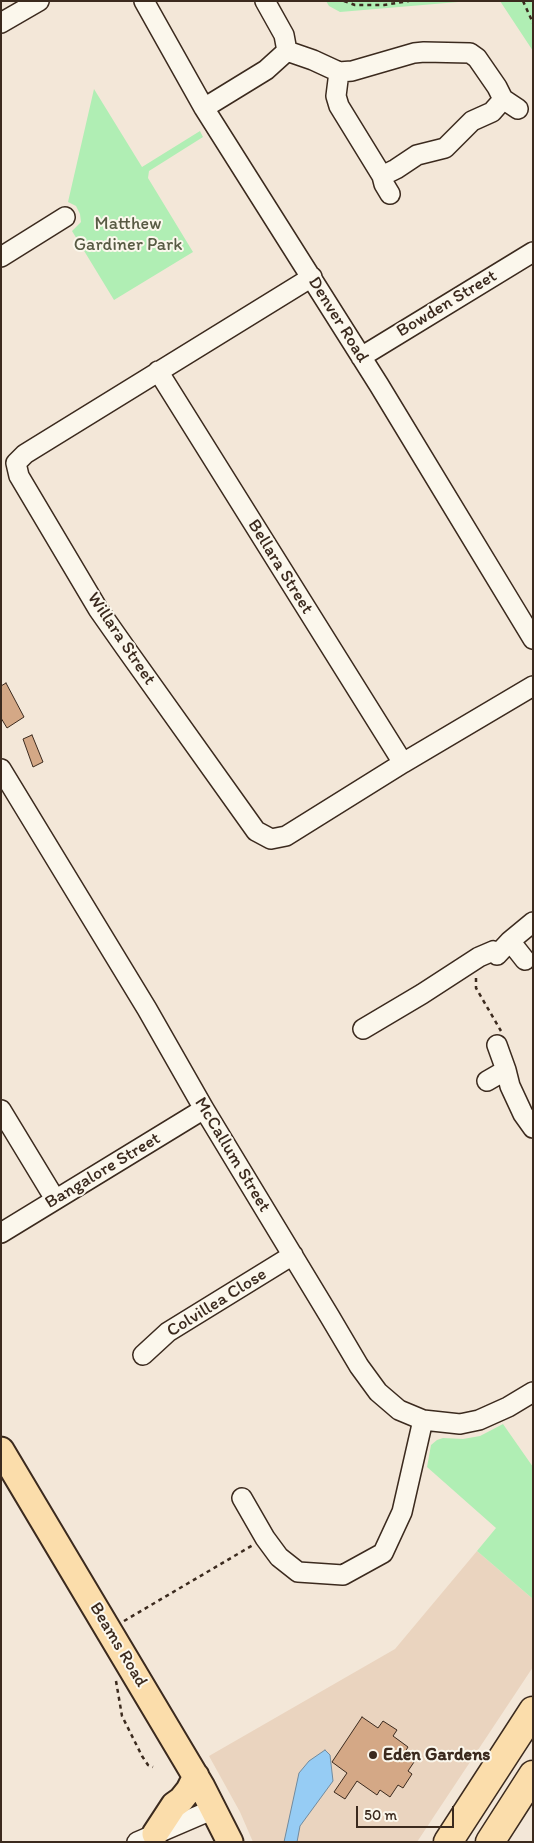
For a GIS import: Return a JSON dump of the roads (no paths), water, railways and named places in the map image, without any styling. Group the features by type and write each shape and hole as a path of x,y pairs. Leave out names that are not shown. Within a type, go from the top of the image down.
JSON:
{"highway":[{"path":"448,1842 533,1711"},
{"path":"490,1842 533,1775"}],"main road":[{"name":"Beams Road","path":"1,1450 196,1776 230,1842"},
{"path":"146,1838 174,1805 181,1800 196,1776"}],"street":[{"path":"1,23 39,1"},
{"name":"Denver Road","path":"144,1 204,108 312,277 533,639"},
{"path":"265,1 284,35 288,51"},
{"path":"204,108 266,70 288,51"},
{"path":"288,51 339,72 352,71 414,53 470,53 477,58 497,87 502,99 518,109"},
{"path":"339,72 336,96 339,106 382,176 390,194"},
{"path":"382,176 396,170 417,155 445,148 472,122 492,112 502,99"},
{"path":"1,257 66,217"},
{"name":"Bowden Street","path":"361,357 533,252"},
{"name":"Willara Street","path":"312,277 25,454 16,463 19,476 98,608 256,831 271,839 286,836 403,763 533,686"},
{"name":"Bellara Street","path":"158,371 403,763"},
{"name":"McCallum Street","path":"1,769 147,1009 204,1109 359,1366 378,1392 398,1410 423,1420 460,1424 479,1420 508,1407 533,1392"},
{"path":"363,1029 479,958 490,956 533,922"},
{"path":"510,941 525,960"},
{"path":"497,1045 510,1086 523,1114 533,1128"},
{"path":"487,1081 506,1070"},
{"name":"Bangalore Street","path":"1,1233 204,1109"},
{"path":"1,1110 55,1199"},
{"name":"Colvillea Close","path":"143,1355 168,1332 293,1255"},
{"path":"242,1498 265,1538 279,1556 298,1572 343,1575 383,1553 402,1512 423,1420"},
{"path":"146,1838 214,1809"}],"water":[{"path":"325,1750 330,1755 333,1781 300,1826 297,1842 284,1842 299,1773 309,1761"}],"place":[{"name":"Eden Gardens","path":"373,1755"}],"park label":[{"name":"Matthew Gardiner Park","path":"128,234"}]}
